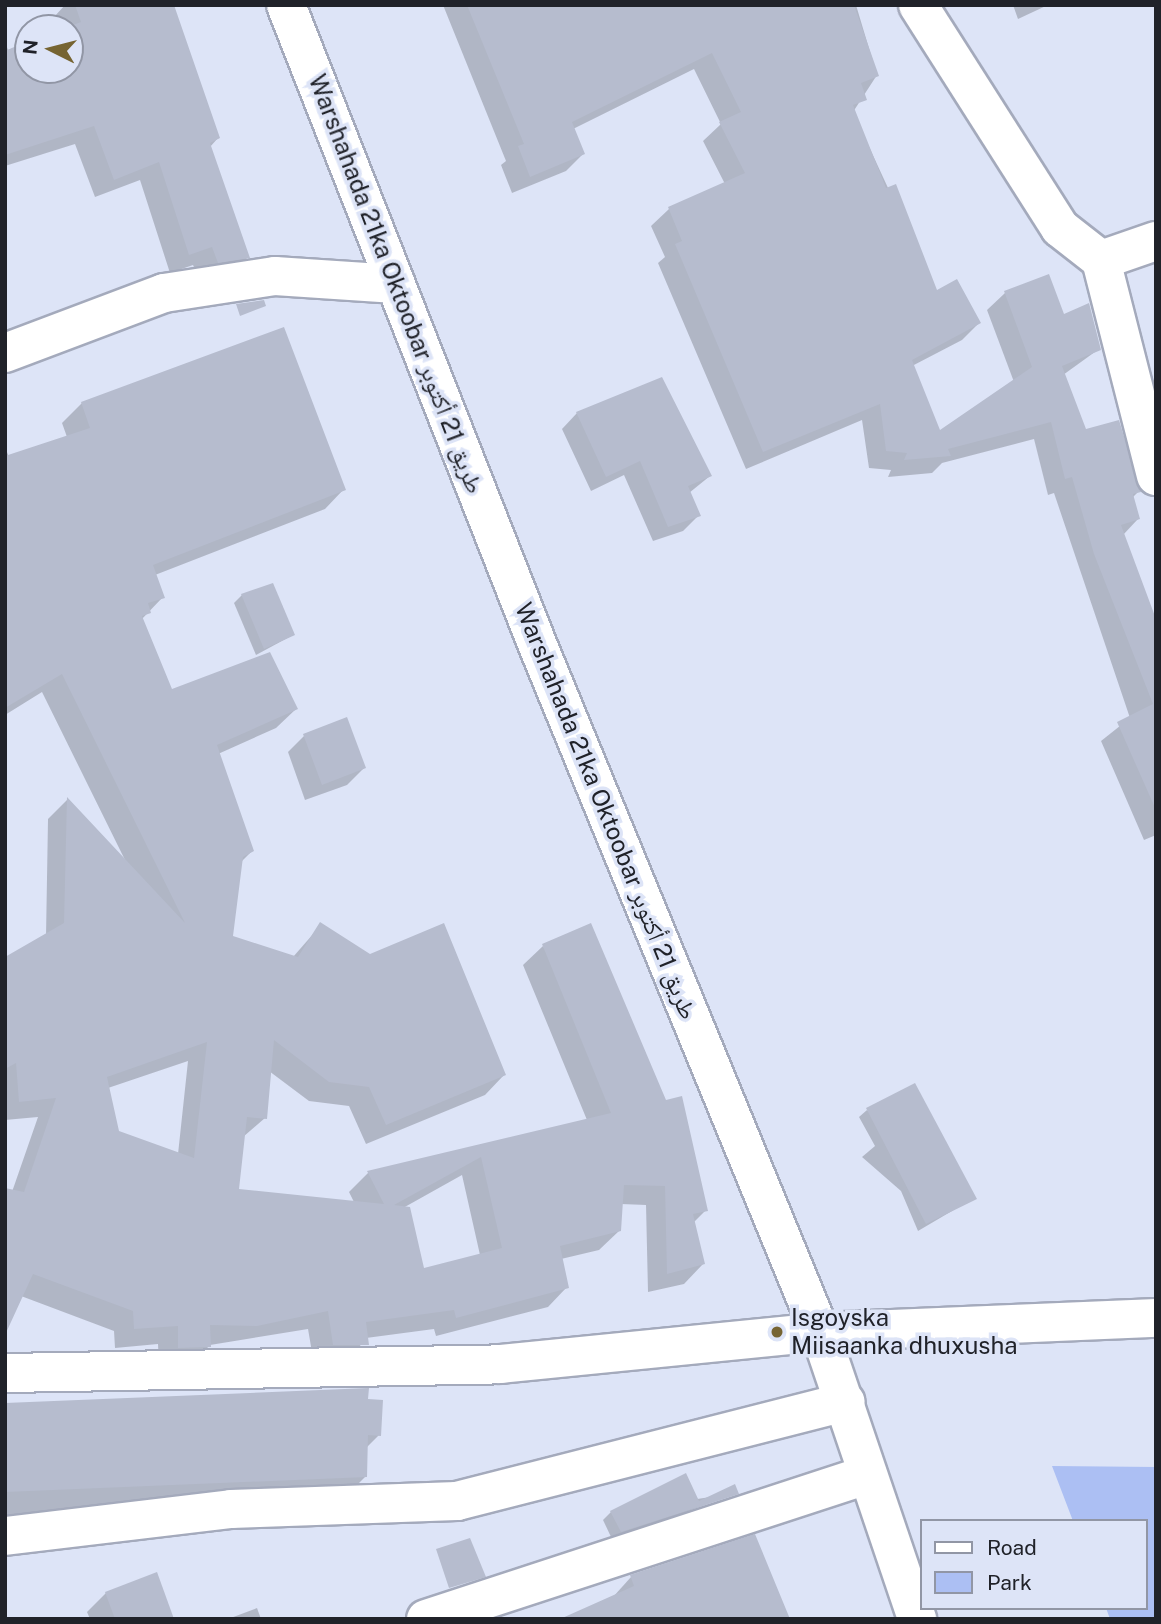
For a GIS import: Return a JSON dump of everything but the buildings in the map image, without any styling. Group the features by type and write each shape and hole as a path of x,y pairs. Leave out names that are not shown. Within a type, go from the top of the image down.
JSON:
{"street":[{"name":"Warshahada 21ka Oktoobar طريق 21 أكتوبر","path":"286,5 396,284 820,1332 846,1402 866,1475 917,1619"},
{"path":"918,5 1060,228 1101,260 1156,475"},
{"path":"1101,260 1156,241"},
{"path":"5,353 164,293 275,276 396,284"},
{"path":"5,1373 500,1364 820,1332 1156,1318"},
{"path":"5,1536 231,1509 457,1501 846,1402"},
{"path":"426,1619 866,1475"}],"green space":[{"path":"1052,1466 1156,1467 1156,1619 1110,1619 1107,1610 1147,1610 1147,1519 1072,1519"}],"place":[{"name":"Isgoyska Miisaanka dhuxusha","path":"777,1332"}]}
